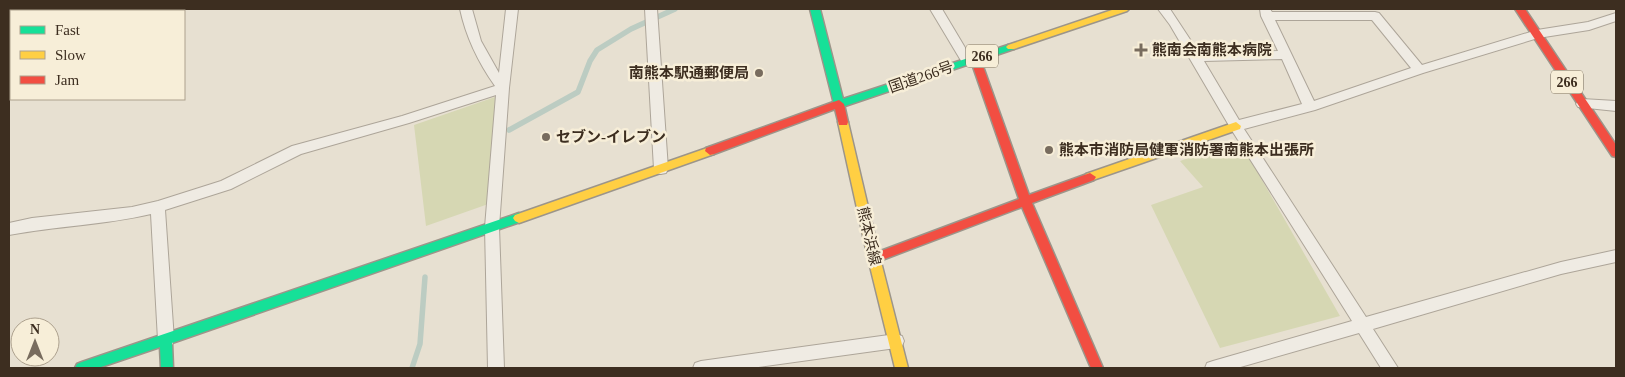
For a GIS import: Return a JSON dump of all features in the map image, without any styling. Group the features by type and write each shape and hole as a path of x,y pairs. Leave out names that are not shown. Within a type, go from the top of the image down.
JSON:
{"main road":[{"path":"815,9 839,104"},
{"name":"国道266号","path":"82,368 661,169 839,104 1124,9"},
{"name":"266","path":"1520,9 1616,154"},
{"path":"971,60 1026,200 1097,368"},
{"name":"熊本浜線","path":"839,104 874,258 902,368"},
{"path":"874,258 1026,200 1236,126"},
{"path":"166,340 167,368"}],"street":[{"path":"466,9 468,23 485,65 503,88"},
{"path":"496,368 492,227 500,151 503,88 512,9"},
{"path":"936,9 971,60"},
{"path":"1164,9 1175,23 1236,126 1390,368"},
{"path":"651,10 661,169"},
{"path":"1310,107 1284,55 1266,13 1375,16 1419,70"},
{"path":"1236,126 1310,107 1419,70 1537,34 1590,26 1616,17"},
{"path":"1195,57 1284,55"},
{"path":"9,229 32,224 132,213 158,206 226,185 297,150 404,120 503,88"},
{"path":"1582,104 1616,106"},
{"path":"158,206 166,340"},
{"path":"1214,368 1562,268 1616,256"},
{"path":"701,368 729,366 896,341"}],"green space":[{"path":"495,97 492,149 494,202 426,226 414,125"},
{"path":"1229,144 1243,147 1340,316 1220,348 1151,205 1203,187 1180,161"}],"waterway":[{"path":"509,130 578,92 590,61 597,50 631,29 675,9"},
{"path":"412,368 420,344 425,277"}],"traffic: fast":[{"path":"815,9 839,104 1011,47"},
{"path":"82,368 519,218"},
{"path":"166,340 167,368"}],"traffic: slow":[{"path":"1011,47 1124,9"},
{"path":"843,122 874,258 902,368"},
{"path":"1090,177 1236,126"},
{"path":"519,218 710,151"}],"traffic: jam":[{"path":"1520,9 1616,153"},
{"path":"975,58 1025,200 1097,368"},
{"path":"710,151 839,104 843,122"},
{"path":"874,258 1090,177"}],"place":[{"name":"熊南会南熊本病院","path":"1141,50"},
{"name":"南熊本駅通郵便局","path":"759,73"},
{"name":"セブン-イレブン","path":"546,137"},
{"name":"熊本市消防局健軍消防署南熊本出張所","path":"1049,150"}]}
